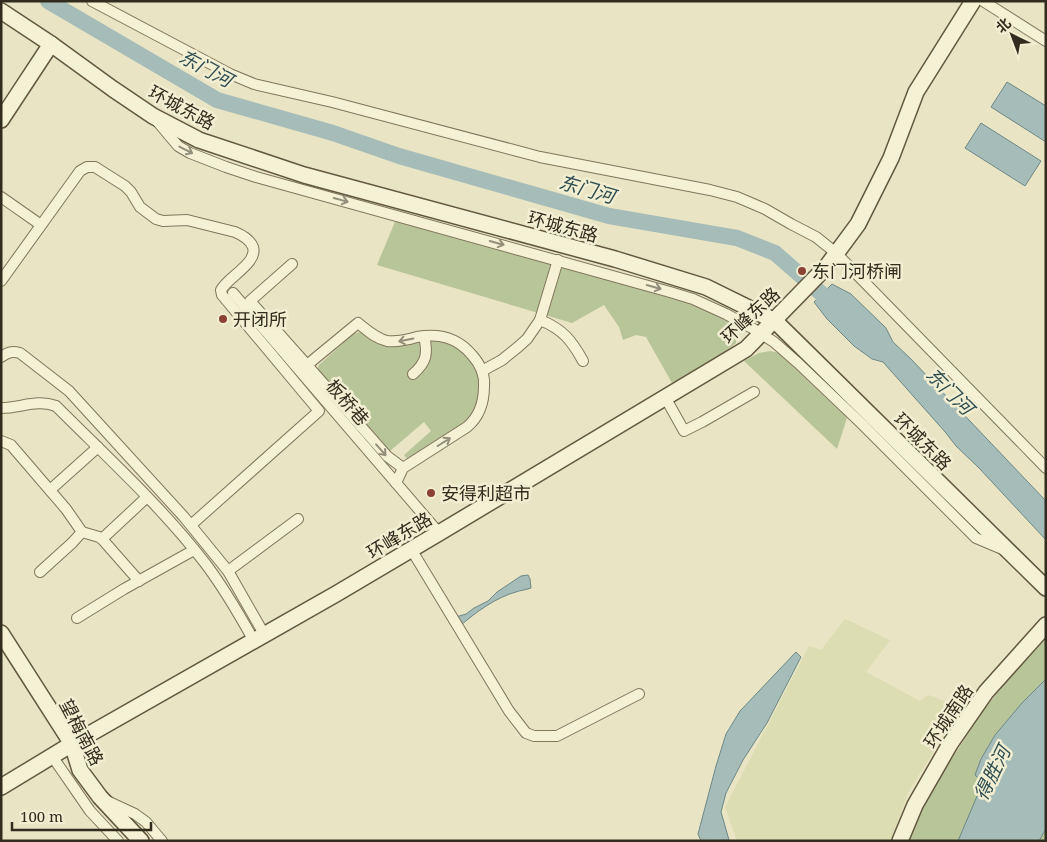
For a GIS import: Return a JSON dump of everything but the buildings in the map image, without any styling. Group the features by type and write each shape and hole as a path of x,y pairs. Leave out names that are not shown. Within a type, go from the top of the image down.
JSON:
{"main road":[{"name":"环峰东路","path":"3,782 52,756 412,549 740,353 827,266 858,224 891,158 916,92 973,1"},
{"name":"环城东路","path":"1,11 153,116 199,140 304,174 615,259 706,287 774,321 1046,588"},
{"path":"1,120 51,44"},
{"name":"环城南路","path":"900,841 915,805 950,744 986,692 1046,625"},
{"name":"望梅南路","path":"1,633 72,744 80,770 100,797 141,841"}],"street":[{"path":"92,1 230,74 254,84 332,102 540,157 737,196 765,209 816,237 836,253 1046,468"},
{"path":"983,1 1046,41"},
{"path":"153,116 178,146 190,153 226,167 670,292 726,314 762,333 798,363 976,538 1009,552"},
{"path":"1,281 80,171 87,166 96,167 125,186 140,207 156,219 163,221 187,220 235,232 243,235 252,244 254,253 251,259 247,265 224,284 221,290 222,294 319,411 191,525"},
{"path":"1,197 41,225"},
{"path":"482,371 502,360 518,347 540,320 558,260"},
{"path":"292,264 250,301 387,456 403,468"},
{"name":"板桥巷","path":"233,293 439,533"},
{"path":"540,320 562,331 572,342 583,362"},
{"path":"307,365 358,323 370,333 384,340 398,341 436,335 449,338 459,342 473,356 482,371 484,386 479,412 467,427 403,468 396,483"},
{"path":"413,374 424,363 426,346 424,336"},
{"path":"1,357 10,352 20,354 70,391 191,525 228,571 259,638"},
{"path":"665,397 684,430 702,422 754,392"},
{"path":"1,408 12,408 38,402 56,406 179,531 211,571 259,638"},
{"path":"1,441 11,445 66,508 82,532 102,539 138,581"},
{"path":"50,490 98,447"},
{"path":"102,539 146,497"},
{"path":"228,571 298,519"},
{"path":"40,572 82,532"},
{"path":"412,549 509,711 526,734 557,736 639,694"},
{"path":"76,618 194,550"},
{"path":"52,756 90,811 118,841"},
{"path":"100,797 136,814 146,822 162,841"}],"green space":[{"path":"397,217 697,306 730,321 737,327 736,343 724,353 672,383 646,337 636,335 623,340 619,327 604,305 572,323 377,265"},
{"path":"360,332 380,343 427,339 447,341 467,353 479,373 480,400 468,422 409,461 404,455 431,431 424,422 390,451 387,451 317,370 319,365 353,334"},
{"path":"770,351 779,353 847,418 837,449 744,361 759,353"},
{"path":"845,619 890,640 866,672 920,701 928,695 961,707 908,793 891,841 737,841 725,807 809,646 821,650"},
{"path":"1046,631 1046,841 908,841 919,809 983,711"}],"water":[{"path":"1007,82 1046,106 1046,142 991,107"},
{"path":"981,123 1041,161 1025,186 965,148"},
{"path":"832,284 851,294 886,328 893,342 1046,501 1046,540 956,446 883,362 872,359 854,346 827,319 814,302"},
{"path":"528,575 531,588 509,594 494,601 461,625 456,617 466,614 488,601 497,592 521,576"},
{"path":"796,652 801,657 767,723 743,760 726,793 721,812 729,840 701,841 698,834 726,734 740,711"},
{"name":"得胜河","path":"1046,679 1046,829 1039,841 958,841 983,782 975,775 981,759 995,735 1022,703"}],"waterway":[{"name":"东门河","path":"48,1 217,100 333,133 399,156 609,216 737,238 775,253 839,309"}],"place":[{"name":"东门河桥闸","path":"802,271"},
{"name":"开闭所","path":"223,319"},
{"name":"安得利超市","path":"431,493"}]}
